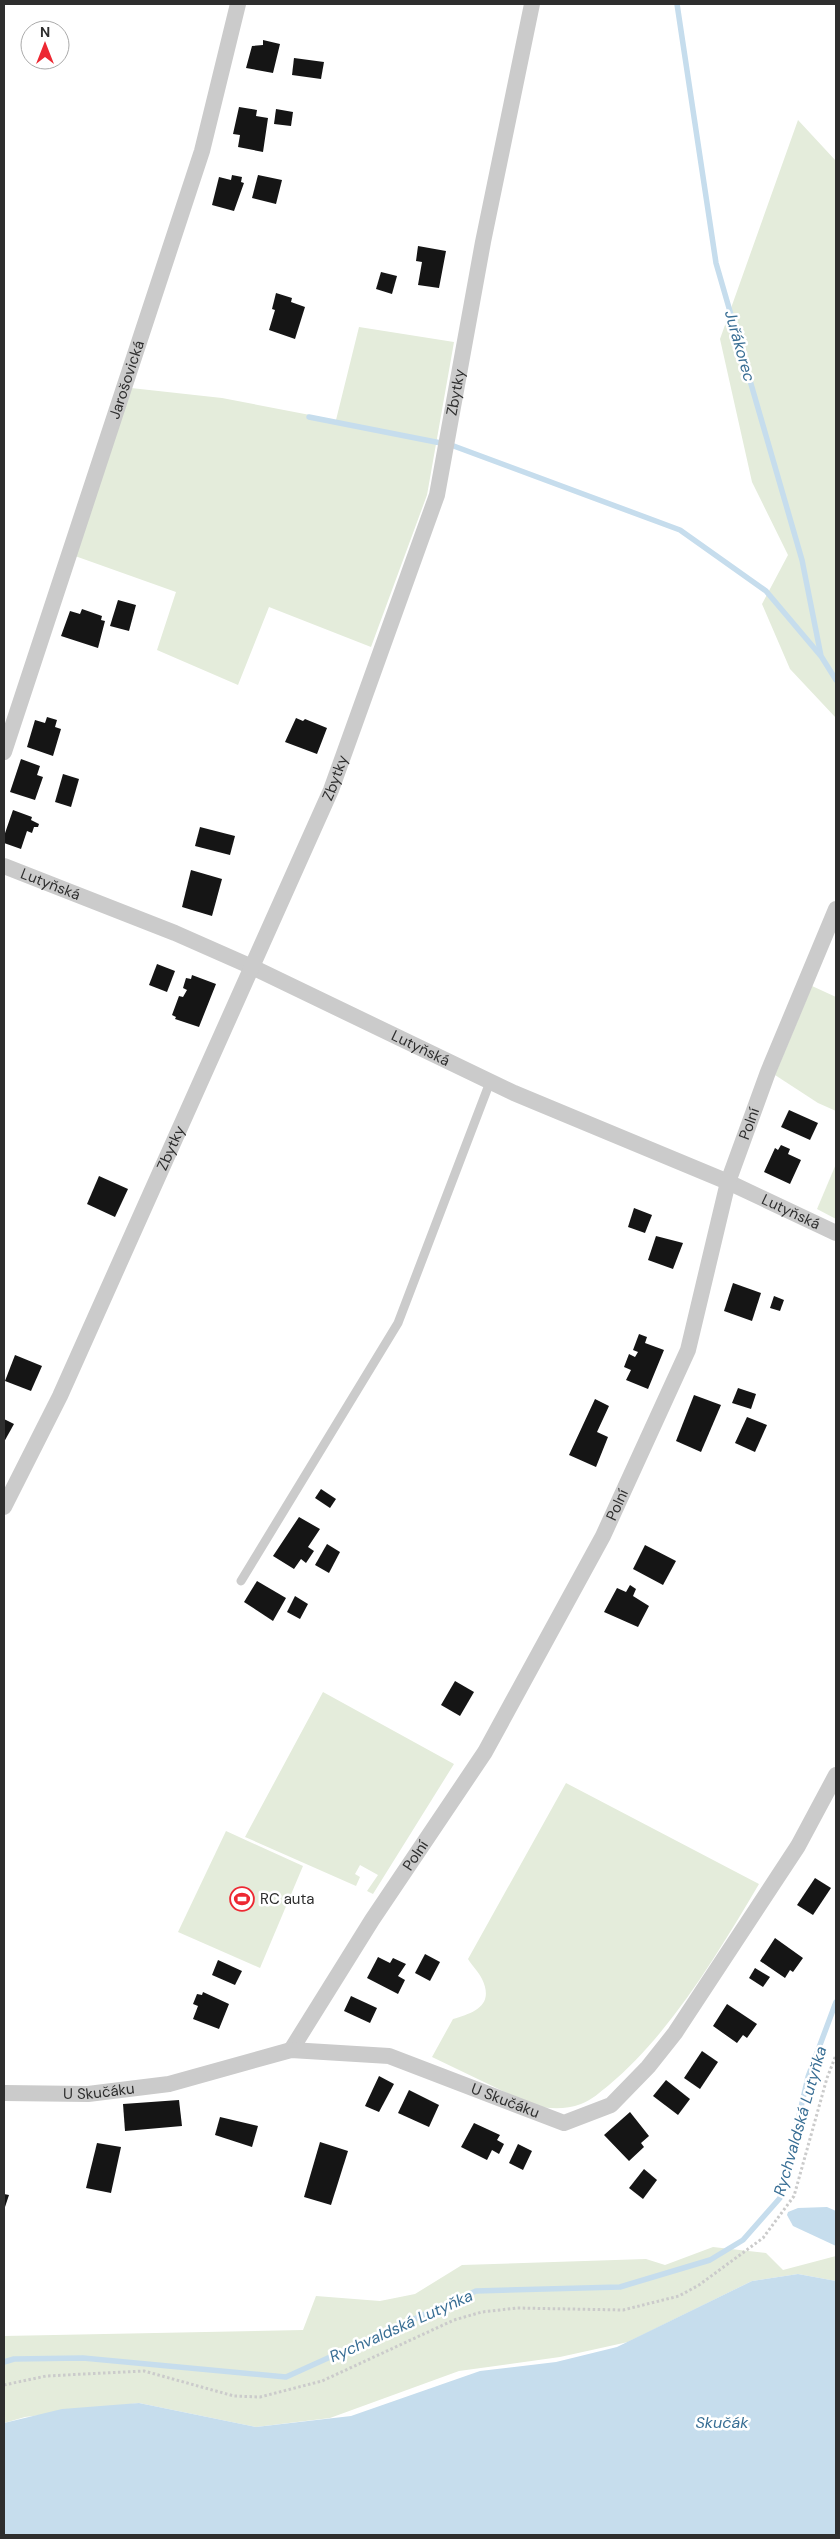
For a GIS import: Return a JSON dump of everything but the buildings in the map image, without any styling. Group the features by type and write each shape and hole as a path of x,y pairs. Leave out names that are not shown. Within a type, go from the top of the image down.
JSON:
{"street":[{"name":"Jarošovická","path":"4,752 202,151 238,4"},
{"name":"Zbytky","path":"4,1507 60,1396 331,790 437,495 483,242 532,4"},
{"name":"Lutyňská","path":"4,866 175,933 252,966 490,1082 728,1182 836,1233"},
{"name":"Polní","path":"291,2050 372,1920 485,1752 604,1536 688,1350 728,1182 768,1072 836,909"},
{"name":"U Skučáku","path":"4,2093 88,2094 169,2084 291,2050 389,2056 564,2123 611,2105 648,2067 675,2034 798,1846 836,1775"}],"lane":[{"path":"240,1581 398,1323 490,1082"}],"path":[{"path":"4,2385 46,2376 144,2371 234,2396 260,2397 322,2381 454,2320 482,2312 517,2308 623,2310 679,2296 699,2285 763,2238 794,2196 827,2078 836,2055"}],"green space":[{"path":"798,120 836,161 836,718 790,669 762,604 788,555 752,482 720,339"},
{"path":"359,327 454,342 427,495 371,647 269,607 238,685 157,650 176,592 75,556 131,388 222,398 336,420"},
{"path":"812,986 836,997 836,1111 818,1103 775,1075"},
{"path":"836,1164 836,1219 817,1209"},
{"path":"323,1692 454,1764 373,1894 367,1891 378,1875 360,1865 355,1874 360,1877 356,1886 245,1837"},
{"path":"566,1783 759,1884 692,1991 673,2017 632,2064 589,2100 569,2107 550,2108 532,2105 432,2057 453,2019 474,2011 484,2002 486,1996 482,1979 468,1959"},
{"name":"RC auta","path":"226,1831 303,1866 260,1968 178,1932"},
{"path":"713,2247 766,2253 783,2270 836,2256 836,2281 798,2274 752,2281 628,2342 560,2357 459,2371 330,2418 256,2427 139,2403 25,2417 4,2423 4,2336 303,2330 316,2296 380,2301 415,2294 462,2265 646,2259 665,2265"}],"water":[{"path":"827,2207 836,2211 836,2246 793,2226 787,2215 788,2212 798,2208"},
{"name":"Skučák","path":"798,2274 836,2281 836,2535 4,2535 4,2423 62,2409 139,2403 256,2427 351,2416 480,2371 556,2362 617,2347 752,2281"}],"waterway":[{"name":"Juřákorec","path":"677,4 716,263 802,560 821,656 836,680"},
{"path":"309,417 451,445 680,530 766,591 820,655"},
{"name":"Rychvaldská Lutyňka","path":"4,2362 14,2359 83,2358 286,2377 476,2291 620,2287 710,2260 743,2240 780,2198 808,2077 836,2002"}],"place":[{"name":"RC auta","path":"242,1899"}]}
